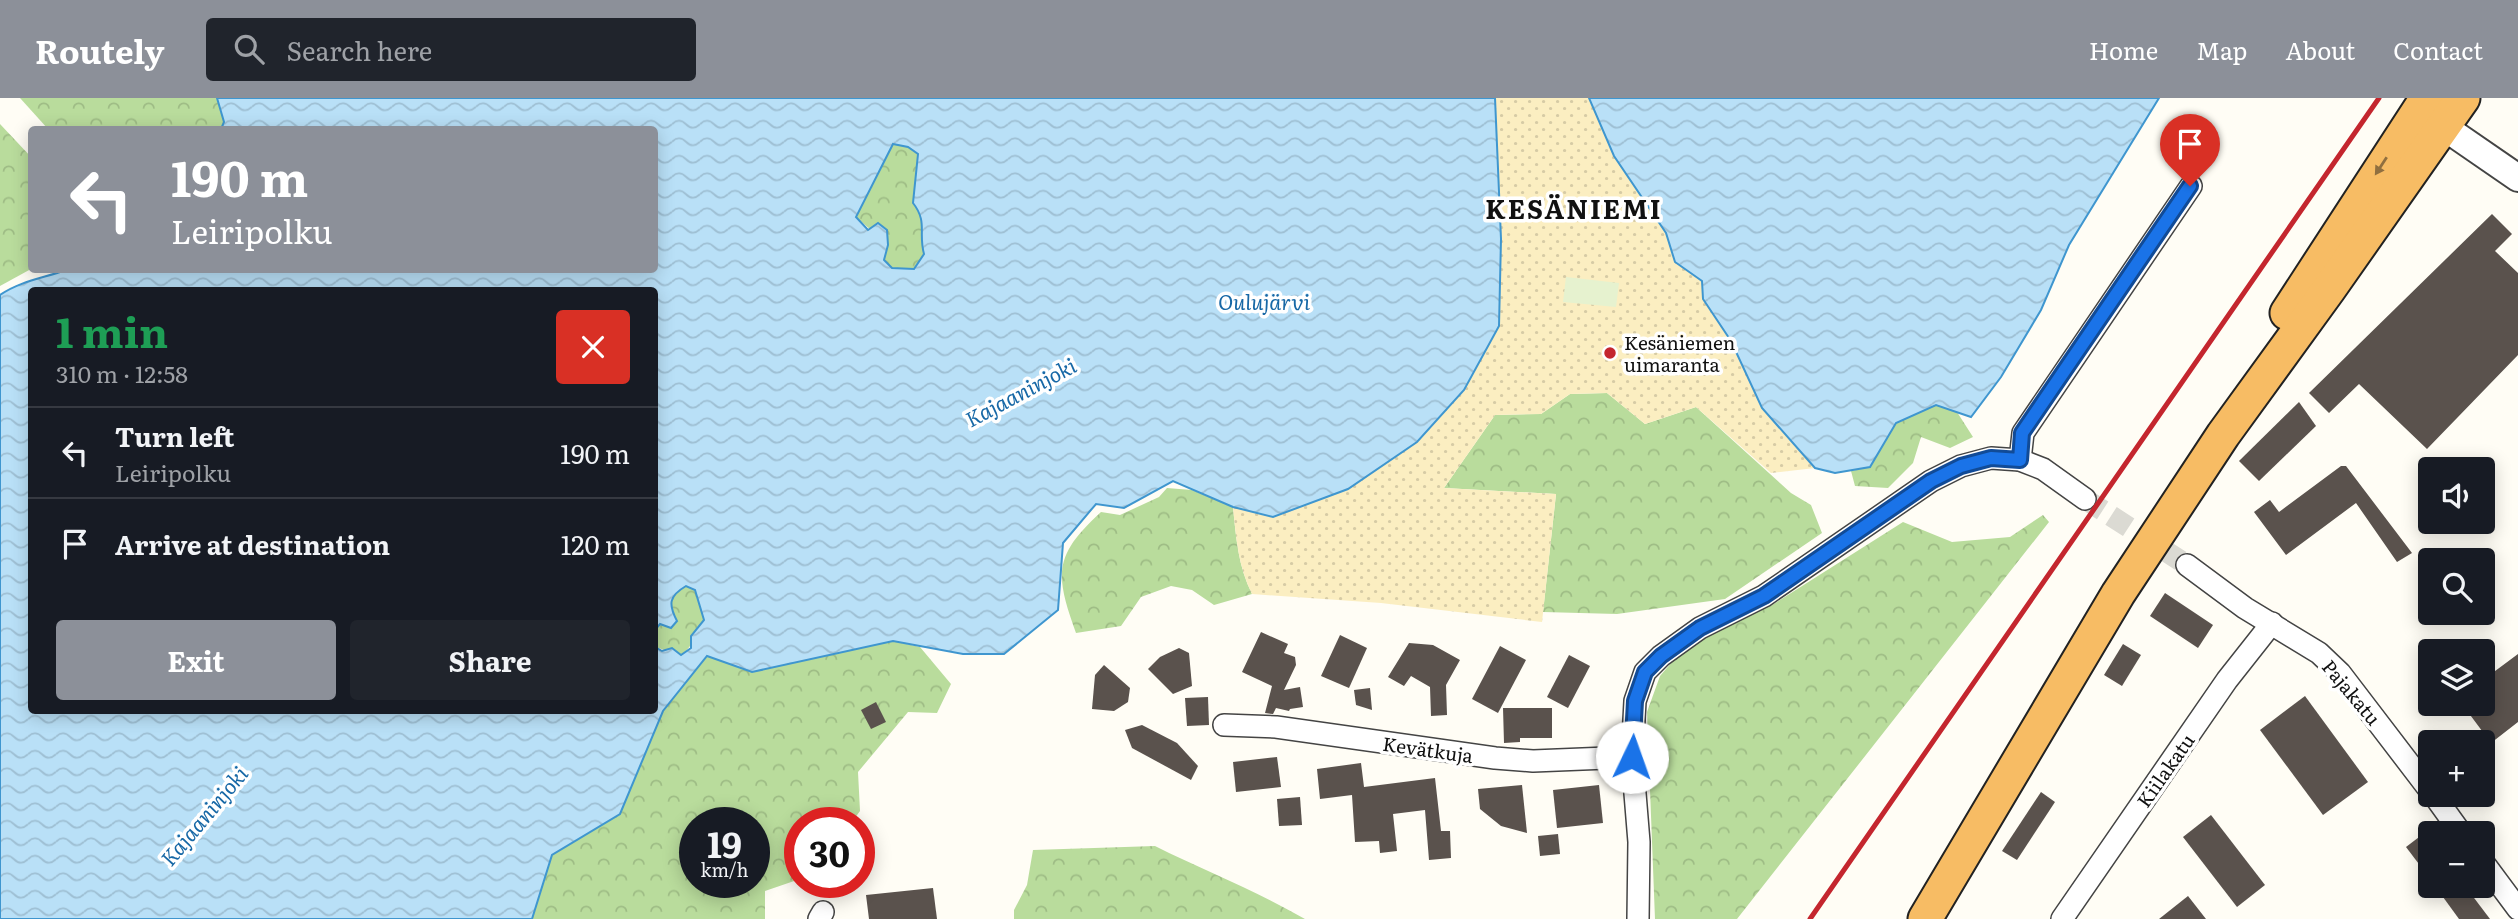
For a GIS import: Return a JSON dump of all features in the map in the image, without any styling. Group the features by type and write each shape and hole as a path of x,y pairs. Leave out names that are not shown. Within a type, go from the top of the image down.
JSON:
{"highway":[{"path":"1925,919 2118,594 2223,435 2275,333 2430,112 2463,98"}],"street":[{"path":"2430,112 2518,178"},
{"path":"2020,460 2022,433 2190,186"},
{"path":"1638,919 1639,842 1632,757 1635,701 1645,672 1661,656 1700,628 1764,596 1931,481 1961,466 1991,458 2020,460 2043,469 2084,499"},
{"name":"Pajakatu","path":"2187,565 2245,608 2319,653 2340,673 2418,775"},
{"name":"Kiilakatu","path":"2062,919 2227,680 2272,623"},
{"name":"Kevätkuja","path":"1224,725 1276,727 1508,760 1632,757"},
{"path":"2495,878 2518,909"}],"green space":[{"path":"20,98 217,98 224,122 222,126 45,126"},
{"path":"0,124 28,154 28,271 0,286"},
{"path":"893,144 908,147 918,154 924,254 914,269 892,268 884,260 888,245 856,217"},
{"path":"1566,277 1619,283 1616,307 1563,302"},
{"path":"1607,393 1645,424 1696,407 1791,493 1811,505 1822,533 1725,599 1617,614 1543,612 1556,494 1444,488 1495,415 1541,414 1570,394"},
{"path":"1936,405 1957,412 1973,437 1950,448 1921,437 1913,463 1888,488 1855,486 1851,471 1870,467 1896,423"},
{"path":"1167,488 1192,490 1233,507 1241,562 1252,594 1214,605 1192,590 1171,586 1141,597 1121,626 1076,633 1062,580 1066,554 1074,541 1101,512 1120,515 1159,497"},
{"path":"2043,515 2049,522 1737,919 1655,919 1647,712 1660,676 1678,655 1723,625 1772,605 1903,522 1952,542 2010,537"},
{"path":"686,586 695,590 704,620 690,646 681,655 658,648 658,627 673,614 672,604 678,591"},
{"path":"893,641 920,647 951,684 937,713 908,712 858,772 860,807 784,807 784,884 770,889 770,807 679,807 679,898 765,898 765,919 532,919 552,855 620,814 663,710 707,656 752,672"},
{"path":"1155,846 1305,919 1014,919 1014,910 1027,885 1033,850"}],"sand":[{"name":"Kesäniemen uimaranta","path":"1495,98 1589,98 1614,156 1666,233 1675,262 1702,281 1703,299 1731,341 1762,408 1815,468 1771,473 1696,407 1645,424 1607,393 1570,394 1541,414 1495,415 1444,488 1556,494 1542,622 1381,603 1252,594 1241,562 1233,507 1273,517 1499,326 1501,239"}],"water":[{"name":"Oulujärvi","path":"217,98 1495,98 1501,239 1499,326 1464,390 1417,442 1348,489 1273,517 1233,507 1173,481 1124,508 1096,504 1063,543 1058,610 1004,654 963,654 893,641 752,672 707,656 663,711 620,814 552,855 532,919 0,919 0,295 24,283 56,273 658,273 658,126 222,126 224,122","holes":["893,144 908,147 918,154 913,203 920,216 924,254 914,269 892,268 884,260 888,245 887,230 878,223 868,230 856,217"]},
{"path":"1589,98 2159,98 2069,245 2041,310 2001,377 1971,417 1936,405 1896,423 1870,467 1835,473 1815,468 1762,408 1731,341 1703,299 1702,281 1675,262 1666,233 1614,156"}],"building":[{"path":"2492,214 2512,234 2495,251 2518,273 2518,355 2427,449 2359,384 2329,413 2309,393"},
{"path":"2299,402 2316,426 2259,481 2239,461"},
{"path":"2341,466 2346,466 2412,553 2397,562 2356,503 2286,555 2254,512 2270,500 2279,512"},
{"path":"2165,593 2213,625 2198,648 2150,616"},
{"path":"1261,632 1288,644 1284,653 1295,657 1296,665 1284,690 1300,687 1303,707 1289,711 1276,708 1273,714 1265,713 1272,686 1242,672"},
{"path":"1340,635 1367,648 1349,688 1321,676"},
{"path":"1409,643 1433,645 1460,660 1446,685 1447,715 1431,716 1430,687 1411,676 1404,686 1388,677"},
{"path":"2123,644 2141,655 2122,686 2104,675"},
{"path":"1500,646 1526,660 1498,713 1472,699"},
{"path":"1179,648 1189,653 1192,686 1173,694 1148,669 1160,657"},
{"path":"2518,654 2518,722 2495,740 2495,730 2481,730 2471,716 2495,716 2495,671"},
{"path":"1569,655 1590,666 1568,708 1547,697"},
{"path":"1104,665 1130,688 1128,702 1114,711 1092,709 1095,675"},
{"path":"1370,688 1372,710 1356,705 1354,690"},
{"path":"2305,696 2368,782 2323,815 2260,730"},
{"path":"1208,697 1209,725 1187,726 1185,698"},
{"path":"876,702 886,722 871,729 861,710"},
{"path":"1503,708 1552,708 1552,738 1520,738 1520,742 1504,743"},
{"path":"1142,725 1177,743 1198,766 1191,780 1132,748 1125,730"},
{"path":"1277,757 1281,787 1236,792 1233,762"},
{"path":"1361,763 1364,787 1435,778 1441,831 1450,831 1451,858 1429,860 1425,810 1393,814 1397,851 1380,853 1379,841 1355,842 1352,795 1320,799 1317,769"},
{"path":"1522,785 1527,833 1501,826 1480,809 1478,789"},
{"path":"1599,785 1603,823 1557,828 1553,790"},
{"path":"2041,792 2055,802 2017,860 2002,851"},
{"path":"1300,797 1302,825 1279,826 1277,799"},
{"path":"2211,815 2265,885 2237,907 2183,837"},
{"path":"1558,834 1560,854 1540,856 1538,836"},
{"path":"2418,838 2418,863 2406,847"},
{"path":"933,888 937,919 869,919 866,898 875,898 875,894"},
{"path":"2188,896 2206,919 2159,919"},
{"path":"2444,898 2474,898 2490,919 2459,919"}],"tunnel":[{"path":"2085,499 2187,565"}],"railway":[{"path":"1810,919 2379,98"}],"place":[{"name":"Kesäniemen uimaranta","path":"1610,353"}],"district":[{"name":"KESÄNIEMI","path":"1574,207"}],"route":[{"path":"1632,757 1635,701 1645,672 1661,656 1700,628 1764,596 1931,481 1961,466 1991,458 2020,460 2022,433 2190,186"}],"water label":[{"name":"Kajaaninjoki","path":"1020,391"},
{"name":"Kajaaninjoki","path":"203,815"}]}
